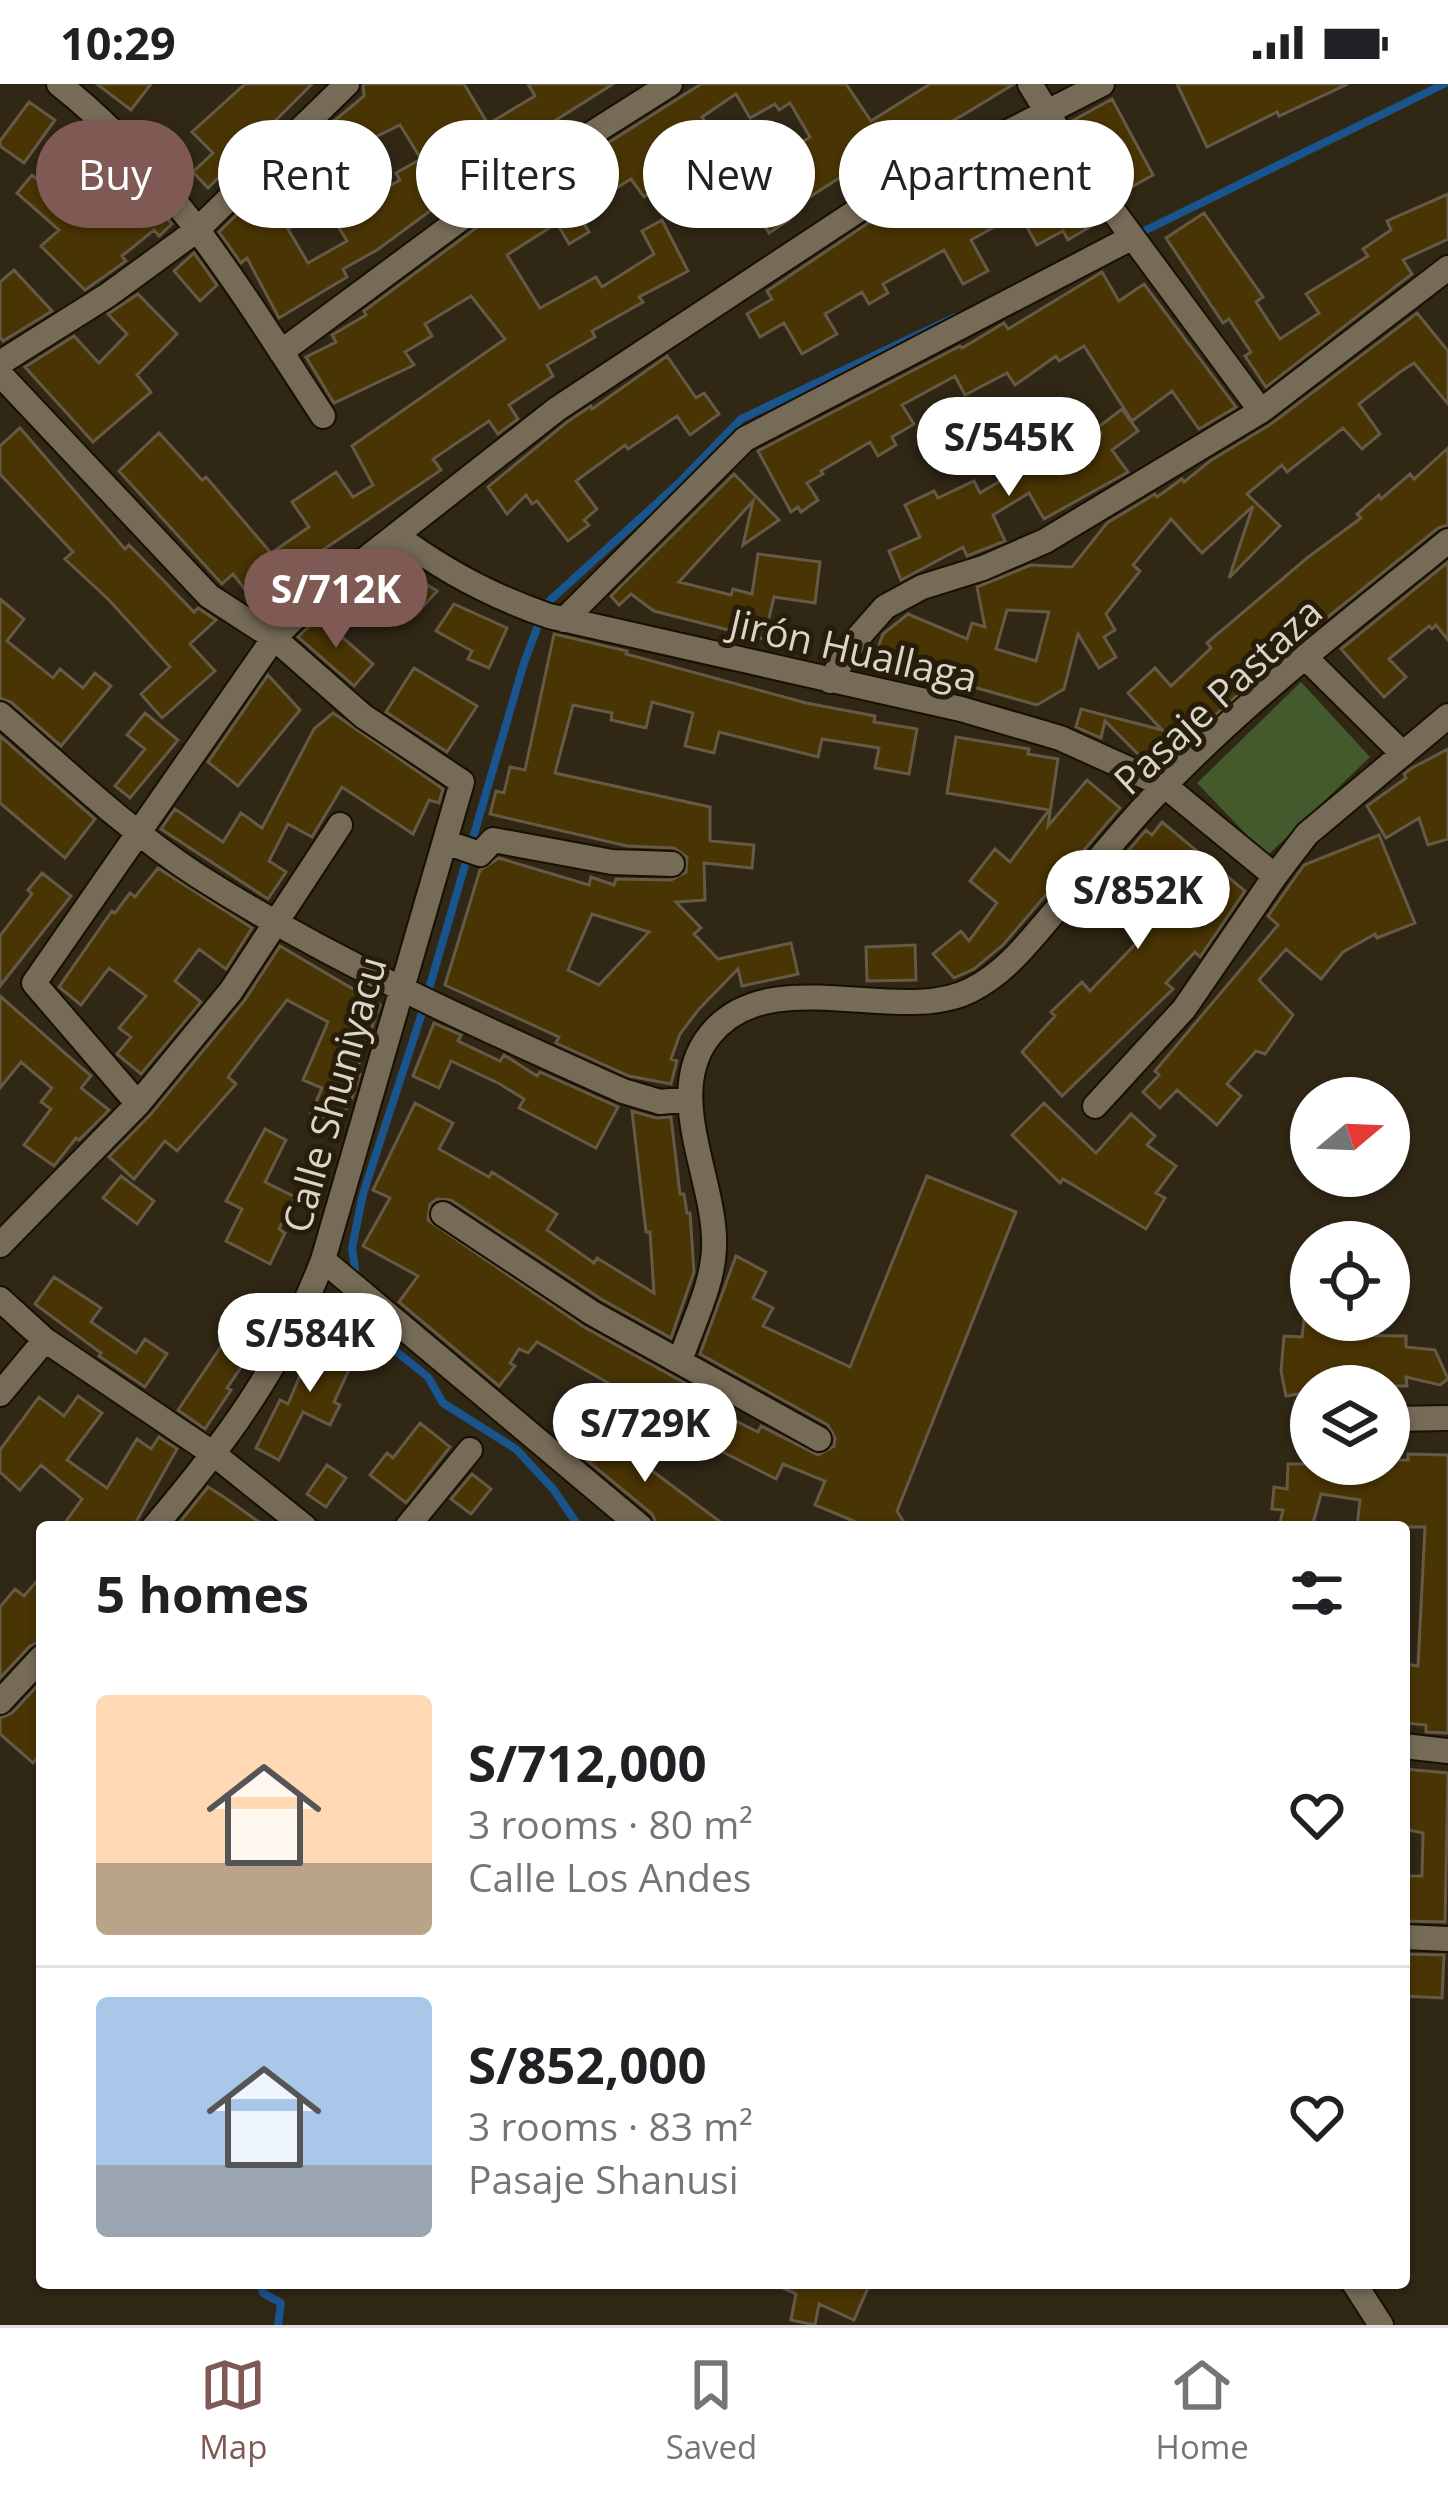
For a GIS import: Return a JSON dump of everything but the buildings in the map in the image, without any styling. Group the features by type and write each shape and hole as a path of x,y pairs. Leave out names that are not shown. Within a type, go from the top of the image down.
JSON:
{"street":[{"path":"59,84 132,154 196,230 247,296 323,416"},
{"path":"0,363 108,296 196,230 347,84"},
{"path":"281,352 482,203 670,84"},
{"path":"1030,84 1131,238 1261,410"},
{"path":"138,1104 34,983 274,638 312,602 557,410 866,205 1102,84"},
{"path":"550,616 745,439 1131,238"},
{"path":"830,681 854,642 885,607 922,587 1045,541 1261,410 1448,268"},
{"path":"0,374 209,596 274,638"},
{"name":"Jirón Huallaga","path":"396,536 499,599 550,616 961,709 1060,737 1164,785 1275,875"},
{"name":"Pasaje Pastaza","path":"680,1361 710,1274 714,1247 690,1099 697,1060 709,1036 733,1013 762,1002 950,998 972,990 1009,965 1164,785 1305,657 1448,541"},
{"name":"Calle Shuniyacu","path":"159,1521 215,1455 272,1372 303,1311 462,782 363,716 274,638"},
{"path":"1305,657 1403,754"},
{"path":"0,714 139,833 198,876 400,991 623,1091 659,1102 690,1099"},
{"path":"1095,1106 1184,1009 1307,835 1448,716"},
{"path":"0,1245 138,1104 231,991 340,825"},
{"path":"445,842 480,854 493,840 612,862 673,864"},
{"path":"443,1214 592,1313 819,1439"},
{"path":"322,1260 634,1521"},
{"path":"0,1299 44,1340 215,1455 297,1521"},
{"path":"0,1394 44,1340"},
{"path":"1410,1419 1448,1418"},
{"path":"412,1521 470,1450"},
{"path":"0,1702 36,1664"},
{"path":"1410,1747 1448,1751"},
{"path":"1410,1937 1448,1939"},
{"path":"1358,2289 1381,2325"}],"green space":[{"path":"1301,682 1370,757 1267,856 1197,783"}],"waterway":[{"path":"1138,234 1444,84"},
{"path":"356,1277 352,1248 363,1194 546,604 679,483 741,419 955,317"},
{"path":"365,1308 393,1349 428,1377 443,1403 516,1449 575,1521"},
{"path":"262,2289 281,2303 278,2325"}]}
